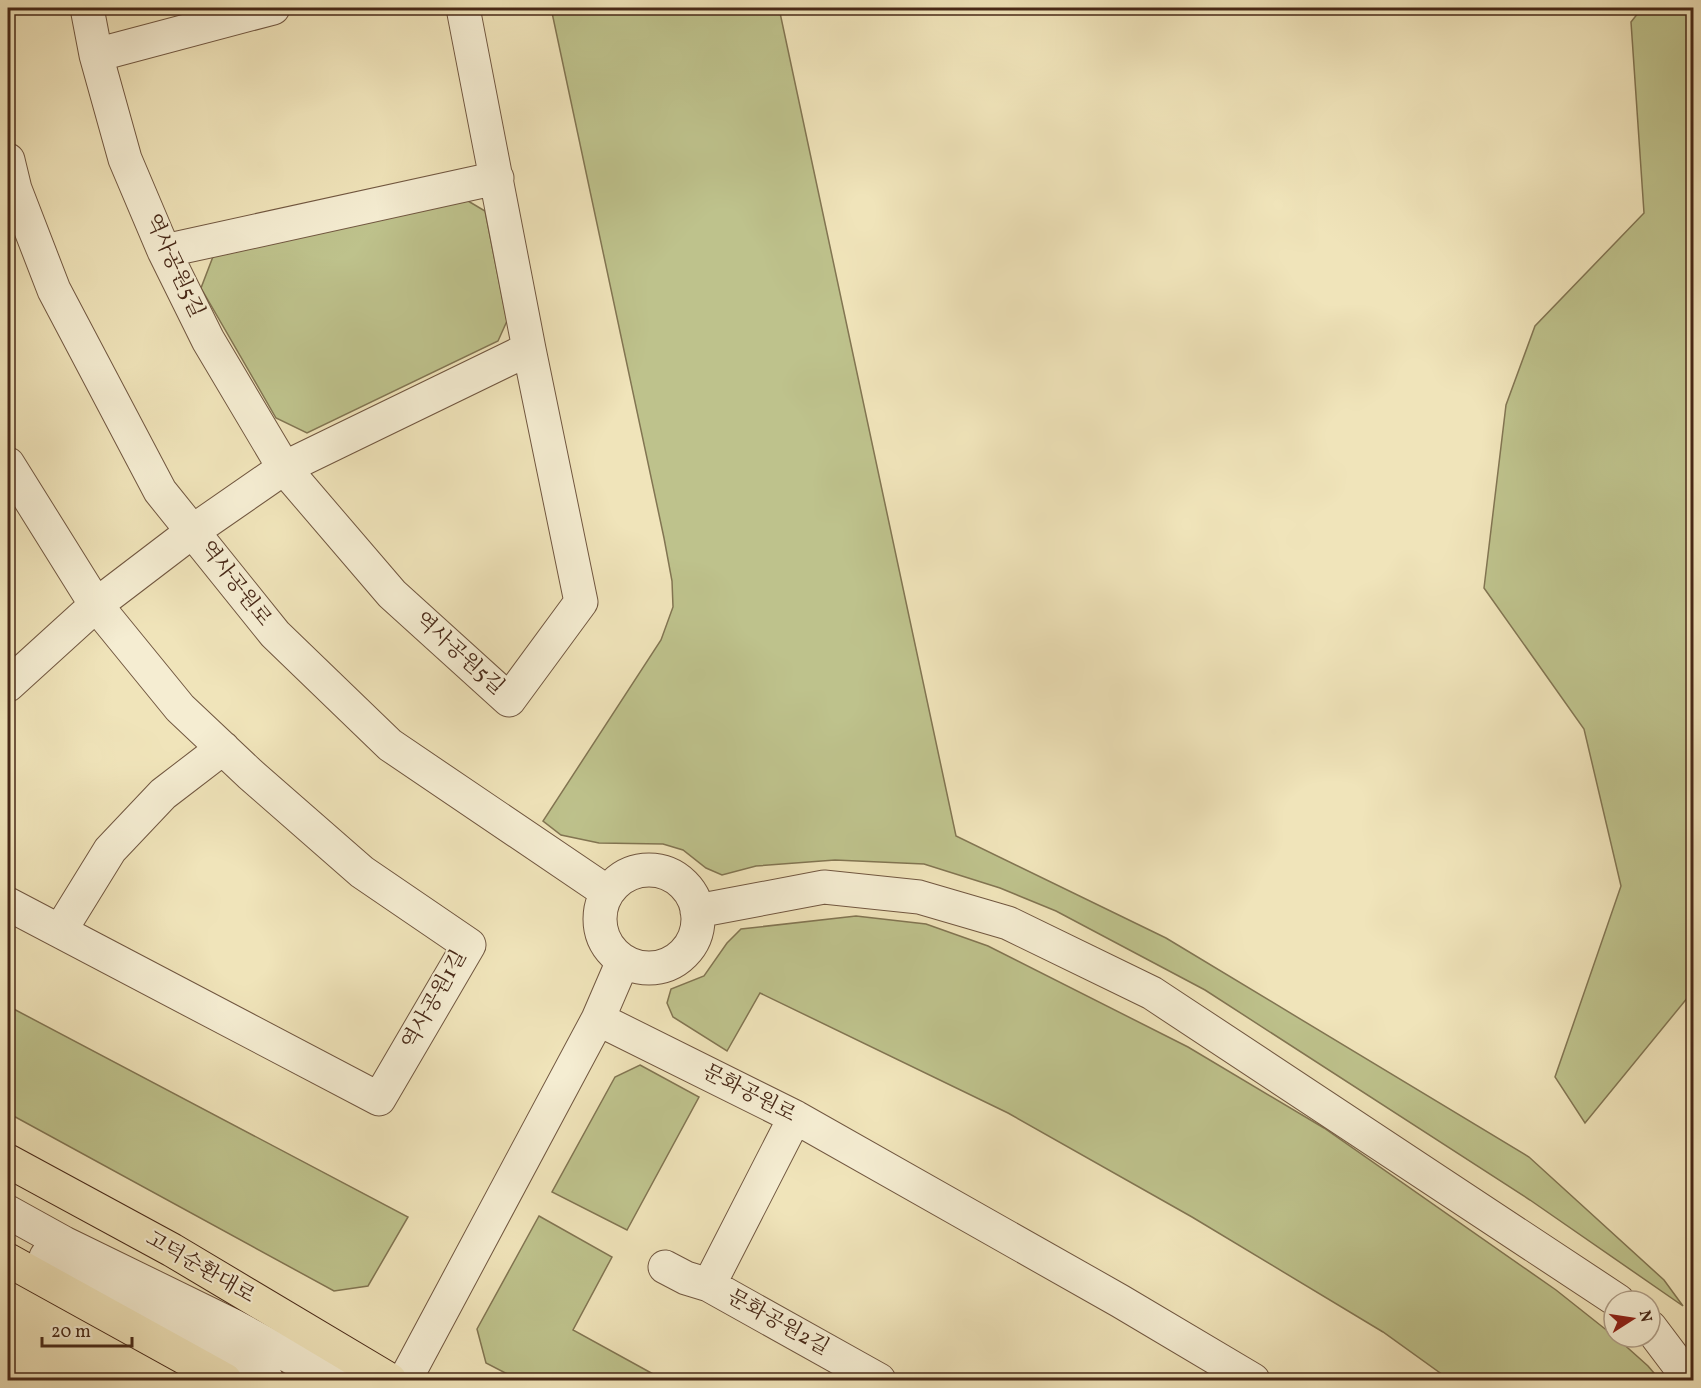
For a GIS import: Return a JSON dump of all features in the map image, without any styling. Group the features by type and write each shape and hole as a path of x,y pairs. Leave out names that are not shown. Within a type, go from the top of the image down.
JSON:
{"main road":[{"name":"고덕순환대로","path":"8,1161 172,1250 390,1380"},
{"path":"8,1260 225,1380"}],"street":[{"name":"역사공원5길","path":"87,8 96,55 125,159 164,251 208,340 284,468 392,594 509,700 581,602 463,8"},
{"path":"96,55 270,8"},
{"name":"역사공원로","path":"8,159 15,189 54,290 160,491 275,634 390,745 607,892"},
{"path":"164,251 496,178"},
{"path":"8,685 96,605 193,531 284,468 529,349"},
{"name":"역사공원1길","path":"8,464 96,605 180,708 250,774 362,872 469,945 379,1099 8,904"},
{"path":"60,931 110,850 163,794 223,748"},
{"path":"645,869 661,870 675,876 687,888 696,903 697,911 695,937 686,951 672,962 656,968 639,968 623,961 610,950 602,936 599,921 601,906 607,892 617,880 630,872 645,869"},
{"path":"697,911 824,887 919,897 1008,923 1152,993 1602,1290"},
{"path":"405,1380 598,1019 623,961"},
{"name":"문화공원로","path":"598,1019 795,1116 1120,1301 1253,1380"},
{"name":"문화공원2길","path":"709,1285 795,1116"},
{"path":"8,1212 64,1243 232,1325 333,1380"},
{"path":"8,1236 267,1380"},
{"name":"문화공원2길","path":"665,1267 686,1278 709,1285 879,1380"},
{"path":"1662,1343 1690,1380"}],"green space":[{"path":"551,8 779,8 956,836 1166,938 1529,1157 1664,1280 1683,1306 1662,1291 1662,1289 1658,1289 1530,1200 1205,990 1056,911 1000,888 924,864 835,860 756,866 722,875 706,868 683,850 663,844 599,843 561,835 543,821 661,640 673,607 672,581"},
{"path":"1642,8 1693,8 1693,991 1585,1123 1555,1077 1621,886 1584,729 1484,588 1506,405 1535,326 1644,213 1631,22"},
{"path":"463,198 485,211 507,321 498,341 307,433 276,418 201,288 214,254"},
{"path":"856,916 926,924 988,946 1188,1047 1324,1128 1556,1290 1602,1327 1602,1349 1629,1349 1660,1380 1450,1380 1383,1332 1192,1217 1008,1113 760,993 727,1051 673,1017 667,1003 671,989 704,976 727,943 741,929"},
{"path":"8,1006 408,1217 368,1286 334,1291 8,1113"},
{"path":"640,1065 699,1097 627,1230 552,1192 615,1077"},
{"path":"539,1216 612,1257 573,1330 664,1380 519,1380 486,1363 477,1329"}]}
